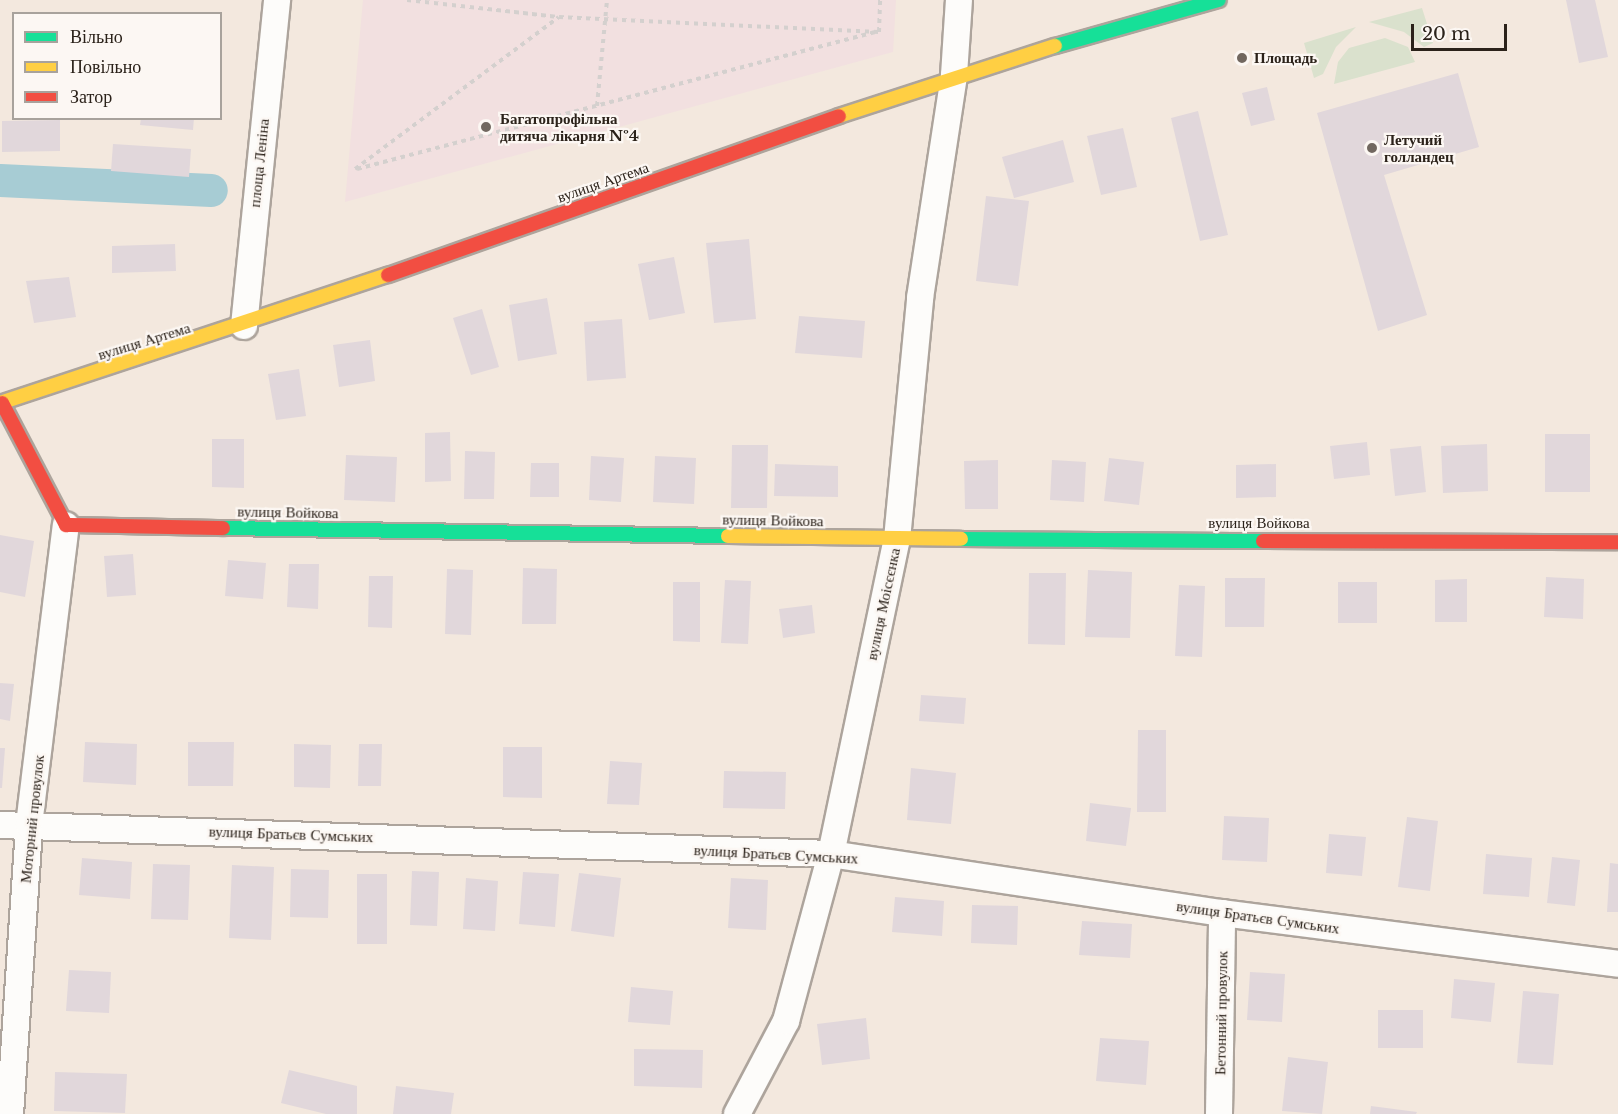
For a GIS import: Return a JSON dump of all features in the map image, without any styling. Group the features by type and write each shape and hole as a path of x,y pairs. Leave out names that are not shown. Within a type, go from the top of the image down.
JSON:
{"street":[{"name":"площа Леніна","path":"244,326 277,0"},
{"path":"954,75 958,0"},
{"name":"вулиця Артема","path":"1,403 244,326 954,75 1219,0"},
{"name":"вулиця Моісєєнка","path":"737,1114 786,1021 831,854 897,539 920,298 954,75"},
{"path":"1,403 66,525"},
{"name":"вулиця Войкова","path":"66,525 897,539 1618,542"},
{"name":"Моторний провулок","path":"10,1114 29,825 66,525"},
{"name":"вулиця Братьєв Сумських","path":"0,825 831,854 1222,913 1618,964"},
{"name":"Бетонний провулок","path":"1219,1114 1222,913"}],"path":[{"path":"407,0 559,17 879,32"},
{"path":"597,106 607,0"},
{"path":"879,32 880,0"},
{"path":"559,17 355,169 879,32"}],"shaded area":[{"name":"Багатопрофільна дитяча лікарня №4","path":"363,0 896,0 893,52 345,202"}],"green space":[{"path":"1422,8 1433,43 1424,47 1404,32 1369,22"},
{"path":"1356,27 1336,47 1323,74 1314,78 1304,43"},
{"path":"1385,38 1408,47 1415,62 1334,84 1338,62 1349,48"}],"building":[{"path":"1566,0 1595,0 1608,57 1579,63"},
{"path":"1458,73 1479,147 1384,175 1427,315 1378,331 1317,113"},
{"path":"1267,87 1275,120 1251,126 1242,93"},
{"path":"1198,111 1228,235 1200,241 1171,118"},
{"path":"60,120 60,151 2,152 2,121"},
{"path":"141,120 194,120 193,130 140,125"},
{"path":"1123,128 1137,187 1101,195 1087,136"},
{"path":"1063,140 1074,182 1014,198 1002,157"},
{"path":"113,144 191,149 189,177 111,171"},
{"path":"986,196 1029,201 1018,286 976,281"},
{"path":"749,239 756,319 714,323 706,243"},
{"path":"175,244 176,271 112,273 112,246"},
{"path":"674,257 685,313 649,320 638,264"},
{"path":"69,277 76,317 34,323 26,281"},
{"path":"547,298 557,354 518,361 509,305"},
{"path":"482,309 499,367 471,375 453,318"},
{"path":"799,316 865,321 862,358 795,353"},
{"path":"622,319 626,378 587,381 584,322"},
{"path":"370,340 375,381 339,387 333,345"},
{"path":"299,369 306,416 276,420 268,374"},
{"path":"450,432 451,481 425,482 425,433"},
{"path":"1545,434 1590,434 1590,492 1545,492"},
{"path":"212,439 244,439 244,488 212,487"},
{"path":"1367,442 1370,475 1334,479 1330,446"},
{"path":"1487,444 1488,491 1443,493 1441,446"},
{"path":"732,445 768,445 767,508 731,508"},
{"path":"1421,446 1426,492 1395,496 1390,449"},
{"path":"465,451 495,452 494,499 464,499"},
{"path":"346,455 397,457 395,502 344,500"},
{"path":"591,456 624,458 621,502 589,500"},
{"path":"655,456 696,458 694,504 653,502"},
{"path":"1109,458 1144,462 1139,505 1104,501"},
{"path":"998,460 998,509 965,509 964,461"},
{"path":"1052,460 1086,462 1084,502 1050,500"},
{"path":"531,463 559,463 559,497 530,497"},
{"path":"775,464 838,466 838,497 774,496"},
{"path":"1276,464 1276,497 1236,498 1236,465"},
{"path":"0,535 34,541 25,597 0,592"},
{"path":"133,554 136,595 107,597 104,556"},
{"path":"228,560 266,563 263,599 225,596"},
{"path":"289,564 319,564 318,609 287,607"},
{"path":"523,568 557,569 556,624 522,624"},
{"path":"447,569 473,570 471,635 445,634"},
{"path":"1088,570 1132,572 1130,638 1085,637"},
{"path":"1029,573 1066,573 1065,645 1028,644"},
{"path":"369,576 393,576 392,628 368,627"},
{"path":"1546,577 1584,579 1583,619 1544,617"},
{"path":"1225,578 1265,578 1264,627 1225,627"},
{"path":"1467,579 1467,622 1435,622 1435,580"},
{"path":"725,580 751,581 748,644 721,643"},
{"path":"673,582 700,582 700,642 673,641"},
{"path":"1338,582 1377,582 1377,623 1338,623"},
{"path":"1179,585 1205,586 1202,657 1175,656"},
{"path":"812,605 815,633 783,638 779,609"},
{"path":"0,683 14,684 10,721 0,719"},
{"path":"921,695 966,698 964,724 919,721"},
{"path":"1138,730 1166,730 1166,812 1137,812"},
{"path":"85,742 137,744 136,785 83,782"},
{"path":"188,742 234,742 233,786 188,786"},
{"path":"294,744 331,745 330,788 294,787"},
{"path":"359,744 382,744 381,786 358,786"},
{"path":"503,747 542,747 542,798 503,797"},
{"path":"0,748 5,748 2,788 0,788"},
{"path":"610,761 642,763 639,805 607,804"},
{"path":"911,768 956,773 951,824 907,820"},
{"path":"724,771 786,772 785,809 723,808"},
{"path":"1090,803 1131,808 1126,846 1086,841"},
{"path":"1224,816 1269,818 1267,862 1222,860"},
{"path":"1407,817 1438,821 1430,891 1398,887"},
{"path":"1329,834 1366,837 1362,876 1326,873"},
{"path":"1486,854 1532,858 1529,897 1483,894"},
{"path":"1552,857 1580,860 1575,906 1547,903"},
{"path":"82,858 132,862 130,899 79,895"},
{"path":"1610,863 1618,864 1618,912 1607,912"},
{"path":"153,864 190,865 188,920 151,919"},
{"path":"232,865 274,867 271,940 229,938"},
{"path":"291,869 329,870 328,918 290,917"},
{"path":"412,871 439,872 437,926 410,925"},
{"path":"523,872 559,874 555,927 519,924"},
{"path":"579,873 621,878 614,937 571,931"},
{"path":"357,874 387,874 387,944 357,944"},
{"path":"466,878 498,881 495,931 463,929"},
{"path":"731,878 768,880 766,930 728,928"},
{"path":"895,897 944,901 942,936 892,932"},
{"path":"972,905 1018,906 1017,945 971,943"},
{"path":"1082,921 1132,924 1130,958 1079,955"},
{"path":"69,970 111,972 109,1013 66,1011"},
{"path":"1250,972 1285,974 1282,1022 1247,1020"},
{"path":"1454,979 1495,983 1491,1022 1451,1018"},
{"path":"631,987 673,991 670,1025 628,1022"},
{"path":"1523,991 1559,994 1553,1065 1517,1063"},
{"path":"1378,1010 1423,1010 1423,1048 1378,1048"},
{"path":"866,1018 870,1059 822,1065 817,1024"},
{"path":"1100,1038 1149,1041 1146,1085 1096,1081"},
{"path":"634,1049 703,1050 702,1088 634,1086"},
{"path":"1288,1057 1328,1062 1322,1114 1282,1111"},
{"path":"289,1070 357,1086 357,1114 326,1114 281,1103"},
{"path":"55,1072 127,1074 125,1113 54,1111"},
{"path":"396,1086 454,1093 451,1114 393,1114"},
{"path":"1371,1106 1417,1112 1416,1114 1370,1114"}],"waterway":[{"path":"0,180 211,190"}],"traffic: fast":[{"path":"1055,46 1219,0"},
{"path":"223,528 728,536"},
{"path":"961,539 1263,541"}],"traffic: slow":[{"path":"839,116 1055,46"},
{"path":"0,403 388,275"},
{"path":"728,536 961,539"}],"traffic: jam":[{"path":"388,275 839,116"},
{"path":"2,403 66,525 223,528"},
{"path":"1263,541 1618,542"}],"place":[{"name":"Площадь","path":"1242,58"},
{"name":"Багатопрофільна дитяча лікарня №4","path":"486,127"},
{"name":"Летучий голландец","path":"1372,148"}]}
